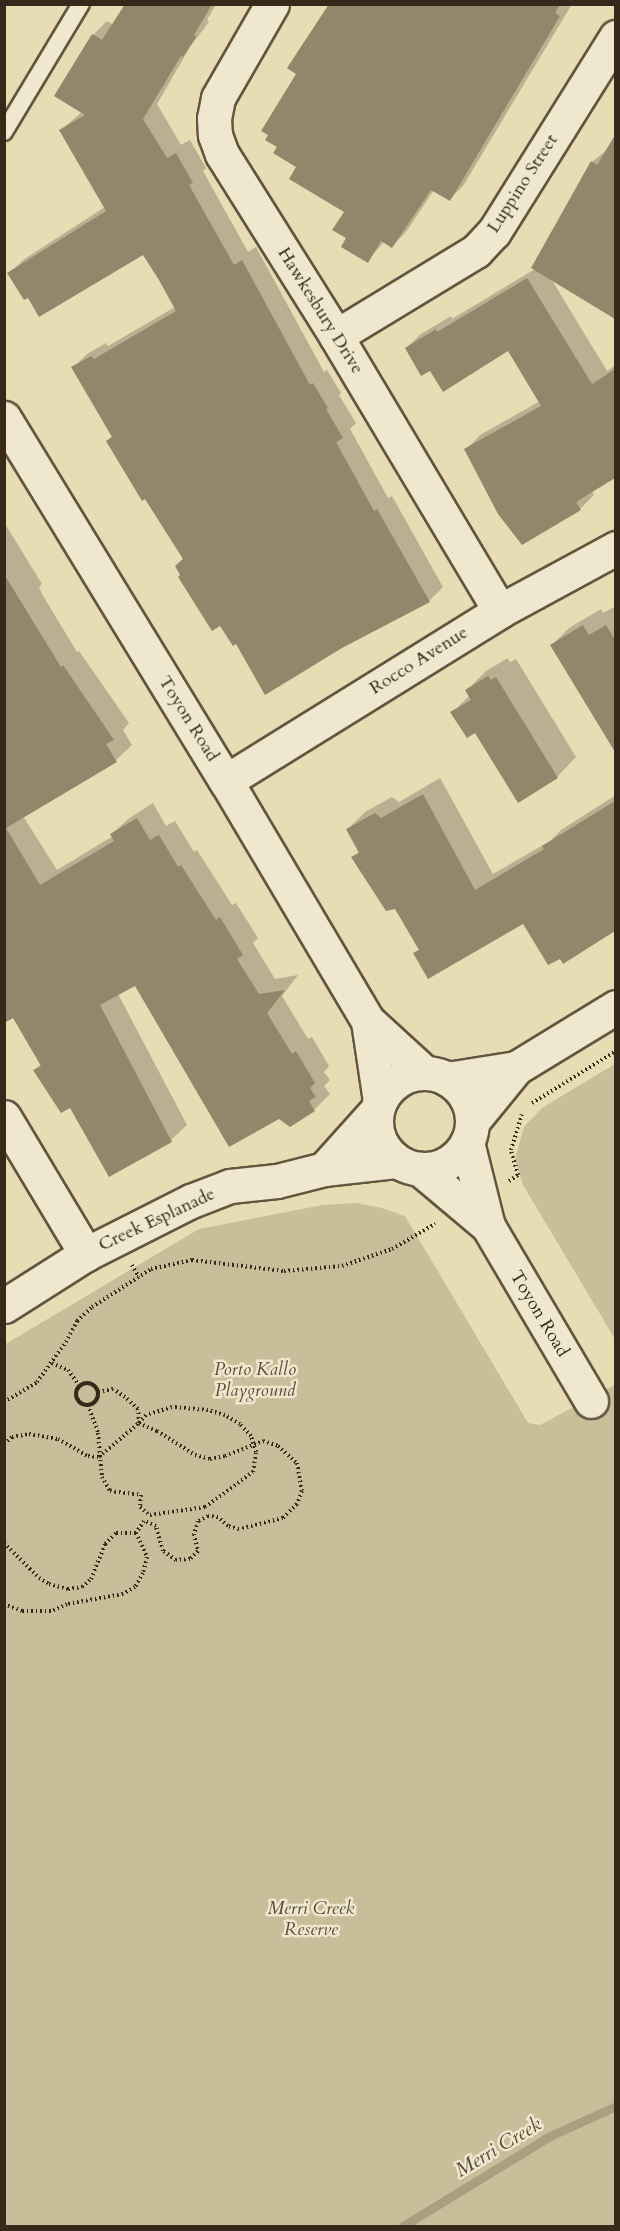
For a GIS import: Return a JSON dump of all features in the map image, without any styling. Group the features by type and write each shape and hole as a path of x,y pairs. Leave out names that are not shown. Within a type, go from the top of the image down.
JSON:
{"street":[{"name":"Hawkesbury Drive","path":"272,4 218,98 214,118 215,135 222,154 336,336 500,611"},
{"name":"Luppino Street","path":"336,336 476,251 500,222 615,37"},
{"name":"Toyon Road","path":"4,418 226,781 368,1022 436,1076"},
{"name":"Rocco Avenue","path":"226,781 500,611 615,548"},
{"path":"378,1106 379,1138 408,1165 448,1163 459,1154 470,1132 516,1068 615,1007"},
{"name":"Toyon Road","path":"368,1022 378,1106"},
{"path":"324,1169 378,1106 388,1089 399,1080 516,1068"},
{"path":"436,1076 466,1097 470,1132"},
{"path":"4,1117 86,1254"},
{"name":"Toyon Road","path":"470,1132 484,1212 591,1401"},
{"name":"Toyon Road","path":"408,1165 484,1212"},
{"name":"Creek Esplanade","path":"4,1306 86,1254 191,1201 230,1186 277,1181 324,1169 408,1165"}],"lane":[{"path":"4,132 81,4"}],"path":[{"path":"484,1212 518,1175 511,1150 516,1128 532,1103 615,1051"},
{"path":"4,1402 36,1382 52,1363 77,1321 84,1314 151,1269 192,1260 284,1271 342,1266 392,1249 441,1220"},
{"path":"52,1363 68,1370 79,1385 76,1398 81,1404 88,1405 95,1402 98,1392"},
{"path":"79,1385 91,1384 98,1392"},
{"path":"98,1392 113,1389 125,1397 138,1409 139,1423"},
{"path":"88,1405 98,1433 102,1477 110,1491 141,1495 140,1507 150,1515"},
{"path":"4,1444 12,1437 29,1434 58,1439 88,1456 99,1457 146,1415 172,1407 208,1410 225,1415 240,1424 251,1436 256,1452 253,1472 205,1507 150,1515 136,1533"},
{"path":"139,1423 157,1431 195,1455 210,1459 225,1456 263,1441 278,1446 297,1464 302,1491 297,1504 283,1518 238,1529 228,1526 218,1517 208,1515 198,1521 194,1534 198,1551 190,1559 176,1560 163,1551 156,1526 144,1521"},
{"path":"205,1507 208,1515"},
{"path":"4,1543 39,1578 68,1589 82,1587 91,1579 105,1544 116,1533 136,1533"},
{"path":"4,1604 22,1611 51,1611 67,1604 123,1594 135,1587 147,1557 136,1533"}],"green space":[{"path":"615,1064 615,1339 523,1185 515,1159 524,1127 542,1108"},
{"name":"Merri Creek Reserve","path":"356,1203 382,1208 405,1216 528,1423 540,1425 615,1385 615,2226 5,2226 4,1345 199,1229 323,1205"}],"building":[{"path":"125,4 212,4 194,35 196,37 183,57 181,56 143,119 167,158 176,153 193,183 189,185 234,265 242,260 310,385 313,383 328,408 326,409 343,438 336,442 374,511 377,509 430,602 342,648 265,695 236,644 233,646 220,626 212,631 178,577 180,575 175,566 183,559 145,499 142,501 106,441 112,437 71,367 91,356 94,359 176,311 159,280 143,255 39,317 28,298 24,300 7,273 106,211 59,130 85,115 54,96 92,34 102,40"},
{"path":"329,4 560,4 555,13 560,16 450,201 431,190 392,248 381,241 368,263 341,247 346,238 332,230 344,212 289,179 296,167 273,153 277,147 265,140 268,135 261,131 296,74 287,68"},
{"path":"615,135 615,319 531,268 591,161 597,165"},
{"path":"527,278 592,384 615,369 615,478 576,502 581,510 522,545 498,514 464,449 541,406 508,351 443,392 430,371 421,376 405,348 436,329 437,332"},
{"path":"4,574 61,667 63,665 114,740 106,744 117,762 6,828 40,885 114,841 110,834 137,818 150,840 159,835 178,867 181,865 216,920 220,917 243,955 237,959 259,994 285,990 267,1013 292,1054 296,1051 315,1083 310,1088 316,1097 309,1101 315,1111 290,1127 279,1119 229,1147 135,986 100,1005 172,1142 109,1177 70,1108 61,1113 33,1070 41,1066 13,1018 4,1023"},
{"path":"583,625 589,635 606,625 615,640 615,752 550,645"},
{"path":"488,676 491,680 496,677 558,778 518,803 475,733 467,738 450,712 471,700 465,690"},
{"path":"423,794 475,890 544,849 542,846 615,801 615,931 563,964 560,959 548,965 523,924 428,979 413,953 419,950 395,909 386,911 351,857 359,853 346,829 375,813 381,818"}],"waterway":[{"name":"Merri Creek","path":"403,2226 550,2136 616,2106"}],"park label":[{"name":"Porto Kallo Playground","path":"255,1381"}]}
